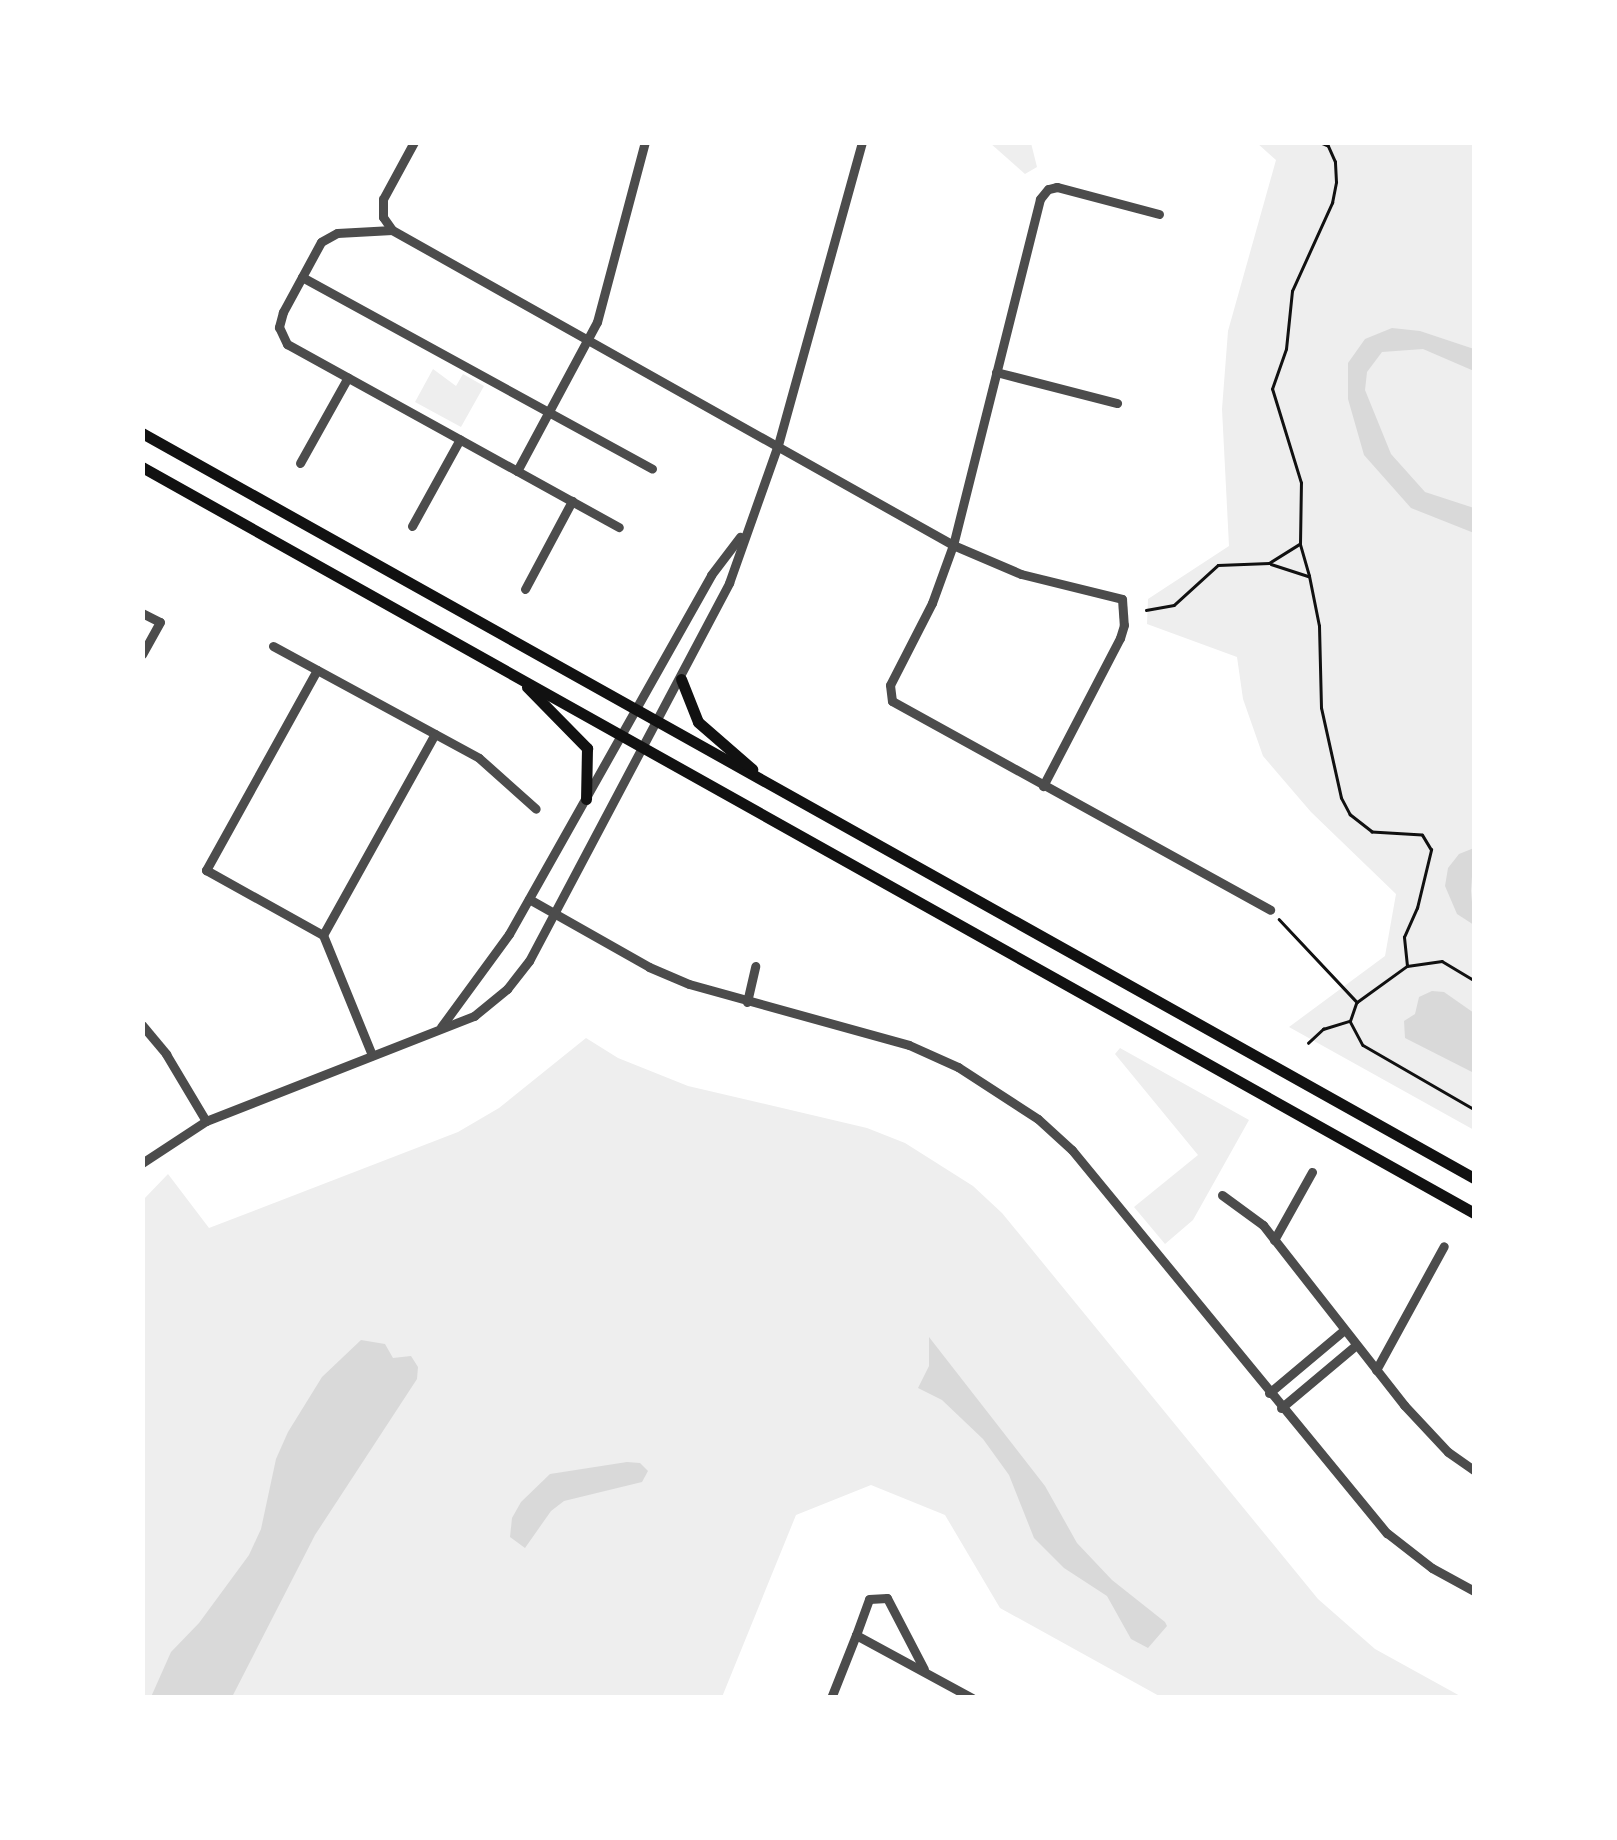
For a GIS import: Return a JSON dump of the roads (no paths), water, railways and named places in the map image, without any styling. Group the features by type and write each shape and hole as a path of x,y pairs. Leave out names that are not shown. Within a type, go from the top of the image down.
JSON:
{"main road":[{"path":"142,433 1474,1178"},
{"path":"142,467 1474,1212"},
{"path":"508,672 561,717 587,748 586,799"},
{"path":"680,678 698,722 766,782"}],"street":[{"path":"414,142 384,199 383,217 392,230 953,545 1021,574 1122,599 1124,626 1120,638 1043,786"},
{"path":"517,471 589,339 646,142"},
{"path":"142,1163 206,1120 474,1016 500,997 528,960 645,748 729,583 778,445 862,142"},
{"path":"1159,214 1066,189 1048,188 1037,209 953,545 932,603 890,684 892,701 1270,910"},
{"path":"392,230 336,233 321,242 282,312 279,328 283,337 619,527"},
{"path":"302,278 652,469"},
{"path":"996,372 1117,402"},
{"path":"300,464 348,377"},
{"path":"412,526 460,439"},
{"path":"525,589 572,501"},
{"path":"440,1029 492,960 711,575 745,530"},
{"path":"142,612 160,622 142,654"},
{"path":"273,646 480,758 536,809"},
{"path":"317,670 206,870 323,935 372,1056"},
{"path":"323,935 435,734"},
{"path":"528,899 649,967 747,1002 909,1046 958,1067 1038,1119 1072,1150 1387,1533 1432,1568 1474,1591"},
{"path":"747,1002 756,966"},
{"path":"142,1026 166,1054 206,1120"},
{"path":"1274,1240 1312,1172"},
{"path":"1222,1195 1254,1215 1428,1433 1474,1470"},
{"path":"1376,1370 1444,1246"},
{"path":"1269,1392 1344,1330"},
{"path":"1282,1408 1356,1346"},
{"path":"831,1698 869,1599 887,1598 925,1672"},
{"path":"856,1634 972,1698"}]}
